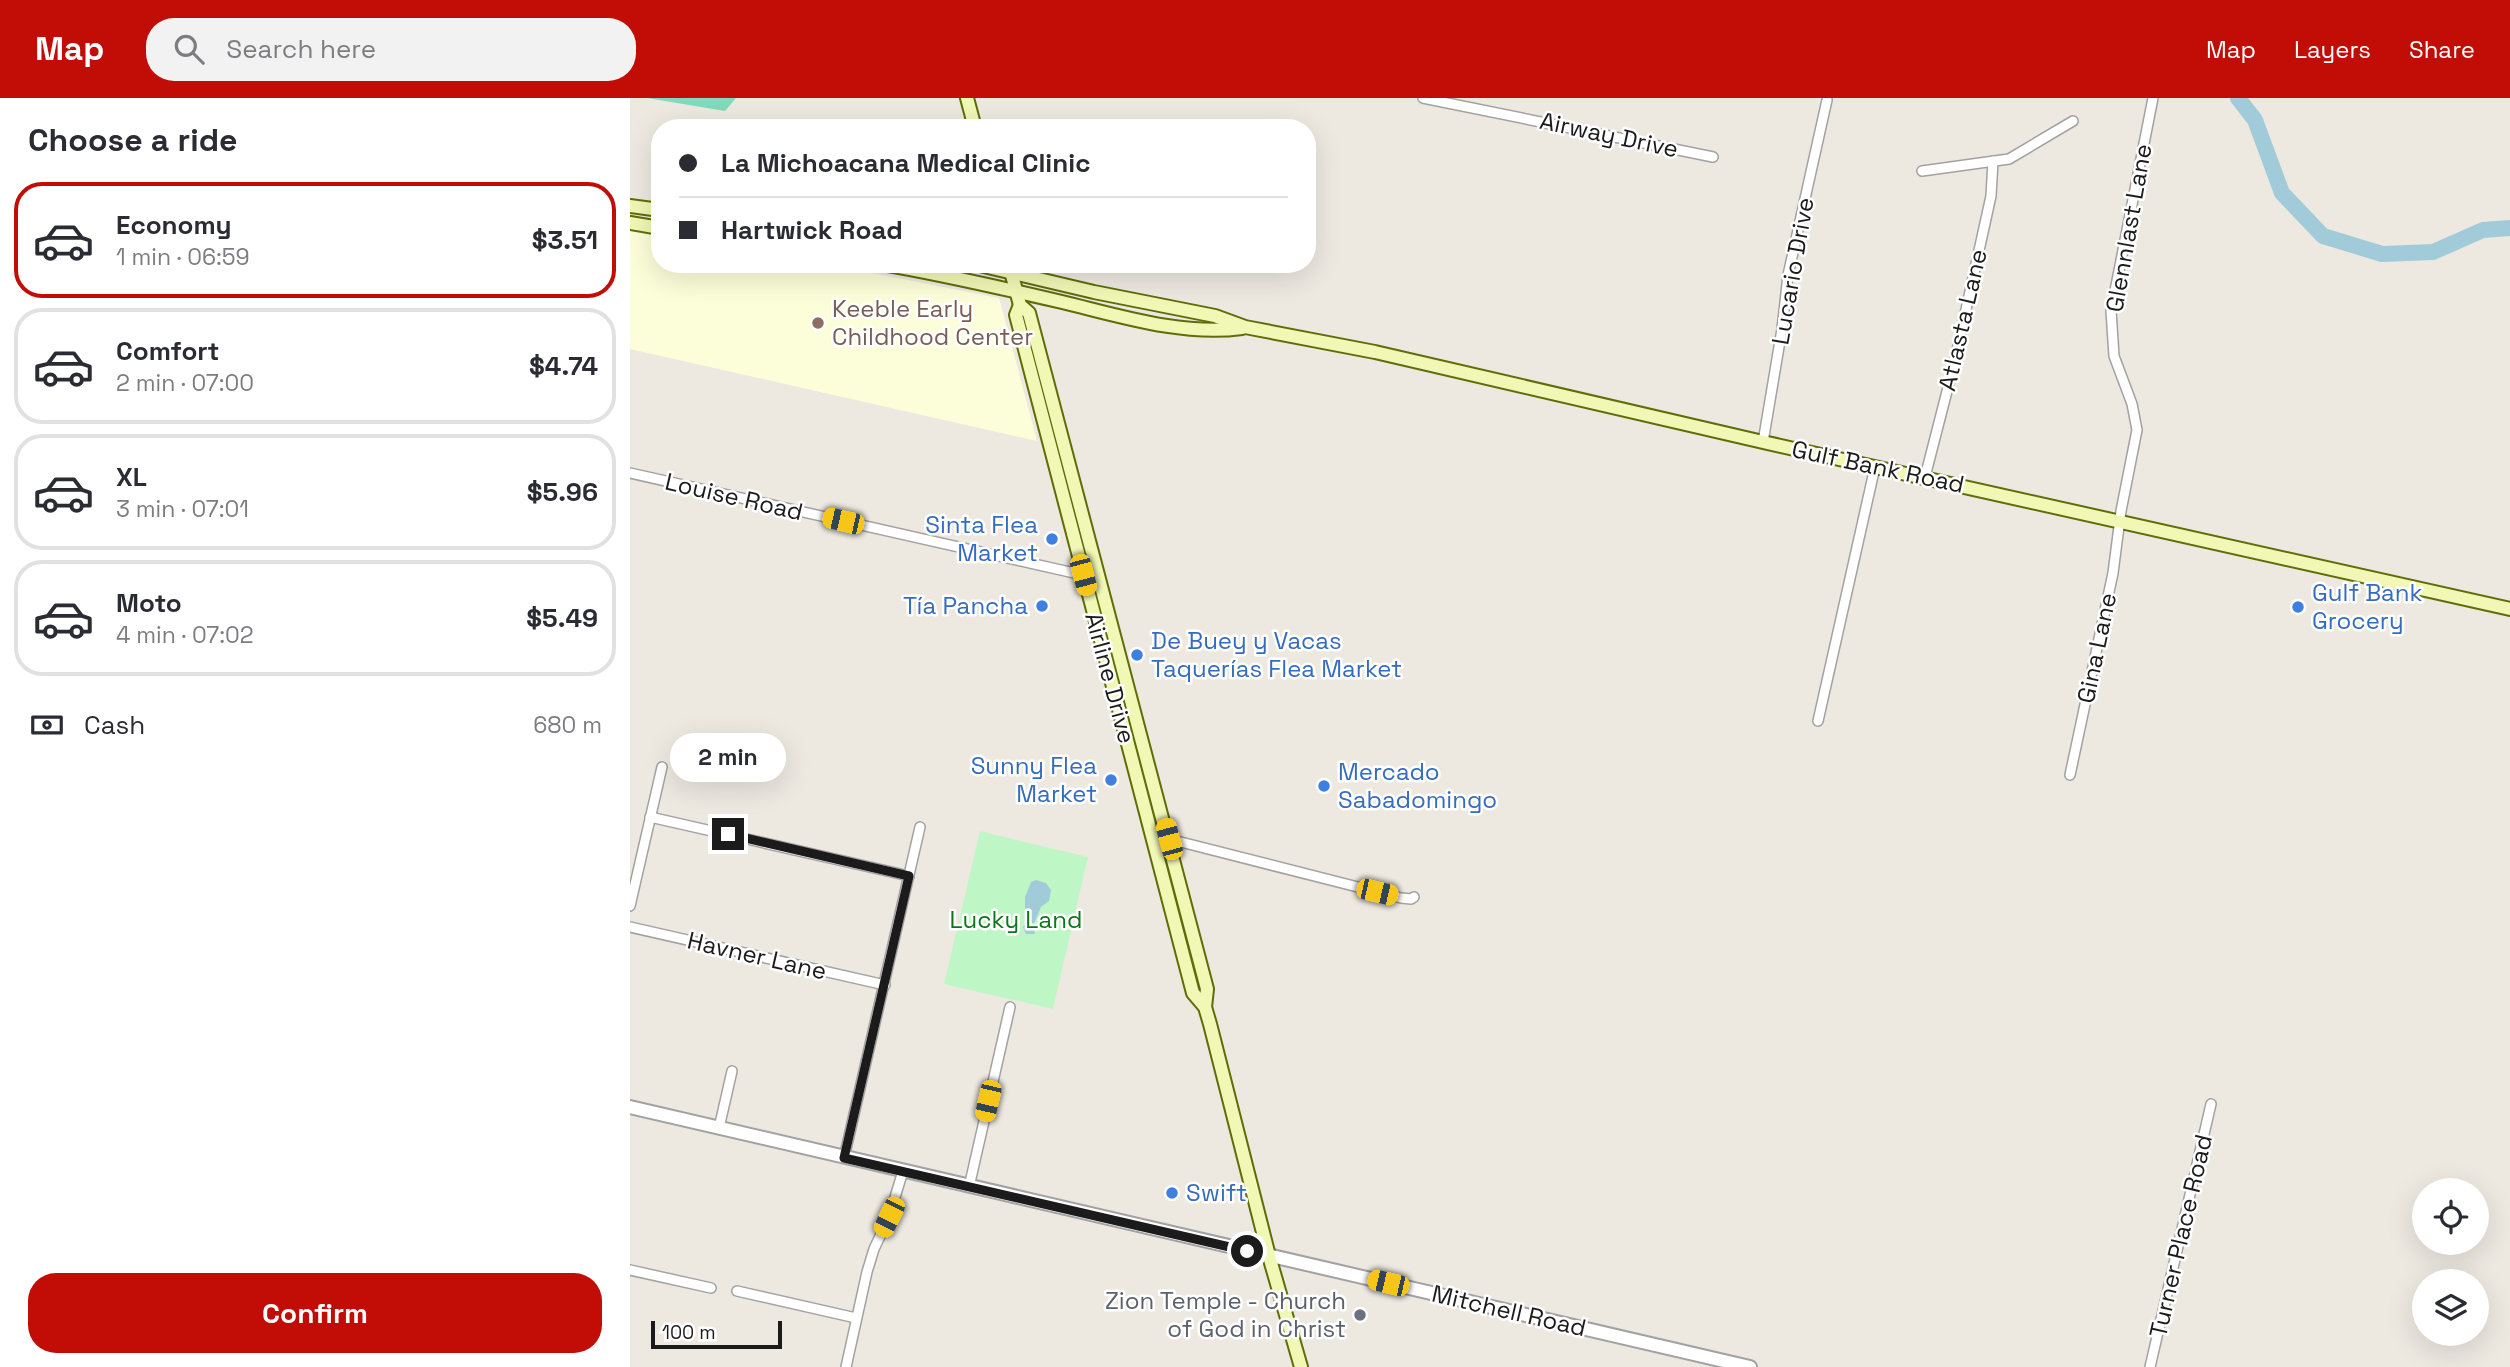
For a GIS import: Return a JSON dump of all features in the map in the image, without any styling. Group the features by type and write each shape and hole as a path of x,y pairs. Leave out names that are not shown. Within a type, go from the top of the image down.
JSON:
{"main road":[{"path":"967,98 973,119"},
{"path":"630,206 651,209"},
{"path":"630,223 651,226"},
{"name":"Gulf Bank Road","path":"927,273 1137,320 1212,331 1245,327"},
{"name":"Airline Drive","path":"1012,273 1020,304 1029,313 1169,839 1207,989 1205,1007 1269,1256 1301,1367"},
{"name":"Gulf Bank Road","path":"1025,273 1094,292 1215,316 1245,327 1384,355 2510,609"},
{"name":"Airline Drive","path":"1020,304 1016,316 1156,856 1193,993 1205,1007"},
{"path":"1156,856 1169,839"}],"street":[{"name":"Airway Drive","path":"1423,98 1713,157"},
{"name":"Glennlast Lane","path":"2121,521 2137,430 2132,404 2114,356 2111,311 2153,98"},
{"name":"Lucario Drive","path":"1763,442 1783,329 1788,275 1827,100"},
{"path":"1922,172 2009,159 2073,121"},
{"name":"Atlasta Lane","path":"1925,477 1954,364 1991,196 1993,162"},
{"path":"1818,721 1875,467"},
{"name":"Louise Road","path":"630,473 1083,575"},
{"name":"Gina Lane","path":"2070,775 2113,573 2121,521"},
{"path":"630,906 662,767"},
{"path":"650,817 909,876"},
{"path":"844,1158 920,827"},
{"path":"1169,839 1388,895 1406,899 1415,897"},
{"name":"Havner Lane","path":"630,927 885,985"},
{"path":"969,1186 1010,1007"},
{"path":"719,1128 732,1071"},
{"name":"Turner Place Road","path":"2150,1367 2211,1104"},
{"name":"Mitchell Road","path":"630,1107 1749,1367"},
{"path":"846,1367 870,1260 889,1217 903,1171"},
{"path":"630,1270 712,1289"},
{"path":"737,1291 856,1318"}],"shaded area":[{"name":"Keeble Early Childhood Center","path":"630,227 651,230 651,273 872,273 999,298 1037,441 630,349"}],"green space":[{"path":"647,98 736,98 725,111"},
{"name":"Lucky Land","path":"980,831 1088,857 1053,1009 944,984"}],"water":[{"path":"1036,880 1046,883 1051,890 1049,901 1041,907 1033,926 1035,934 1026,934 1023,927 1031,914 1025,908 1025,897 1031,882"}],"waterway":[{"path":"2238,98 2255,120 2282,193 2323,236 2382,254 2433,252 2483,230 2510,228"}],"place":[{"name":"Keeble Early Childhood Center","path":"818,323"},
{"name":"Sinta Flea Market","path":"1052,539"},
{"name":"Tía Pancha","path":"1042,606"},
{"name":"Gulf Bank Grocery","path":"2298,607"},
{"name":"De Buey y Vacas Taquerías Flea Market","path":"1137,655"},
{"name":"Sunny Flea Market","path":"1111,780"},
{"name":"Mercado Sabadomingo","path":"1324,786"},
{"name":"Swift","path":"1172,1193"},
{"name":"Zion Temple - Church of God in Christ","path":"1360,1315"}],"route":[{"path":"728,834 909,876 844,1158 1247,1251"}]}
